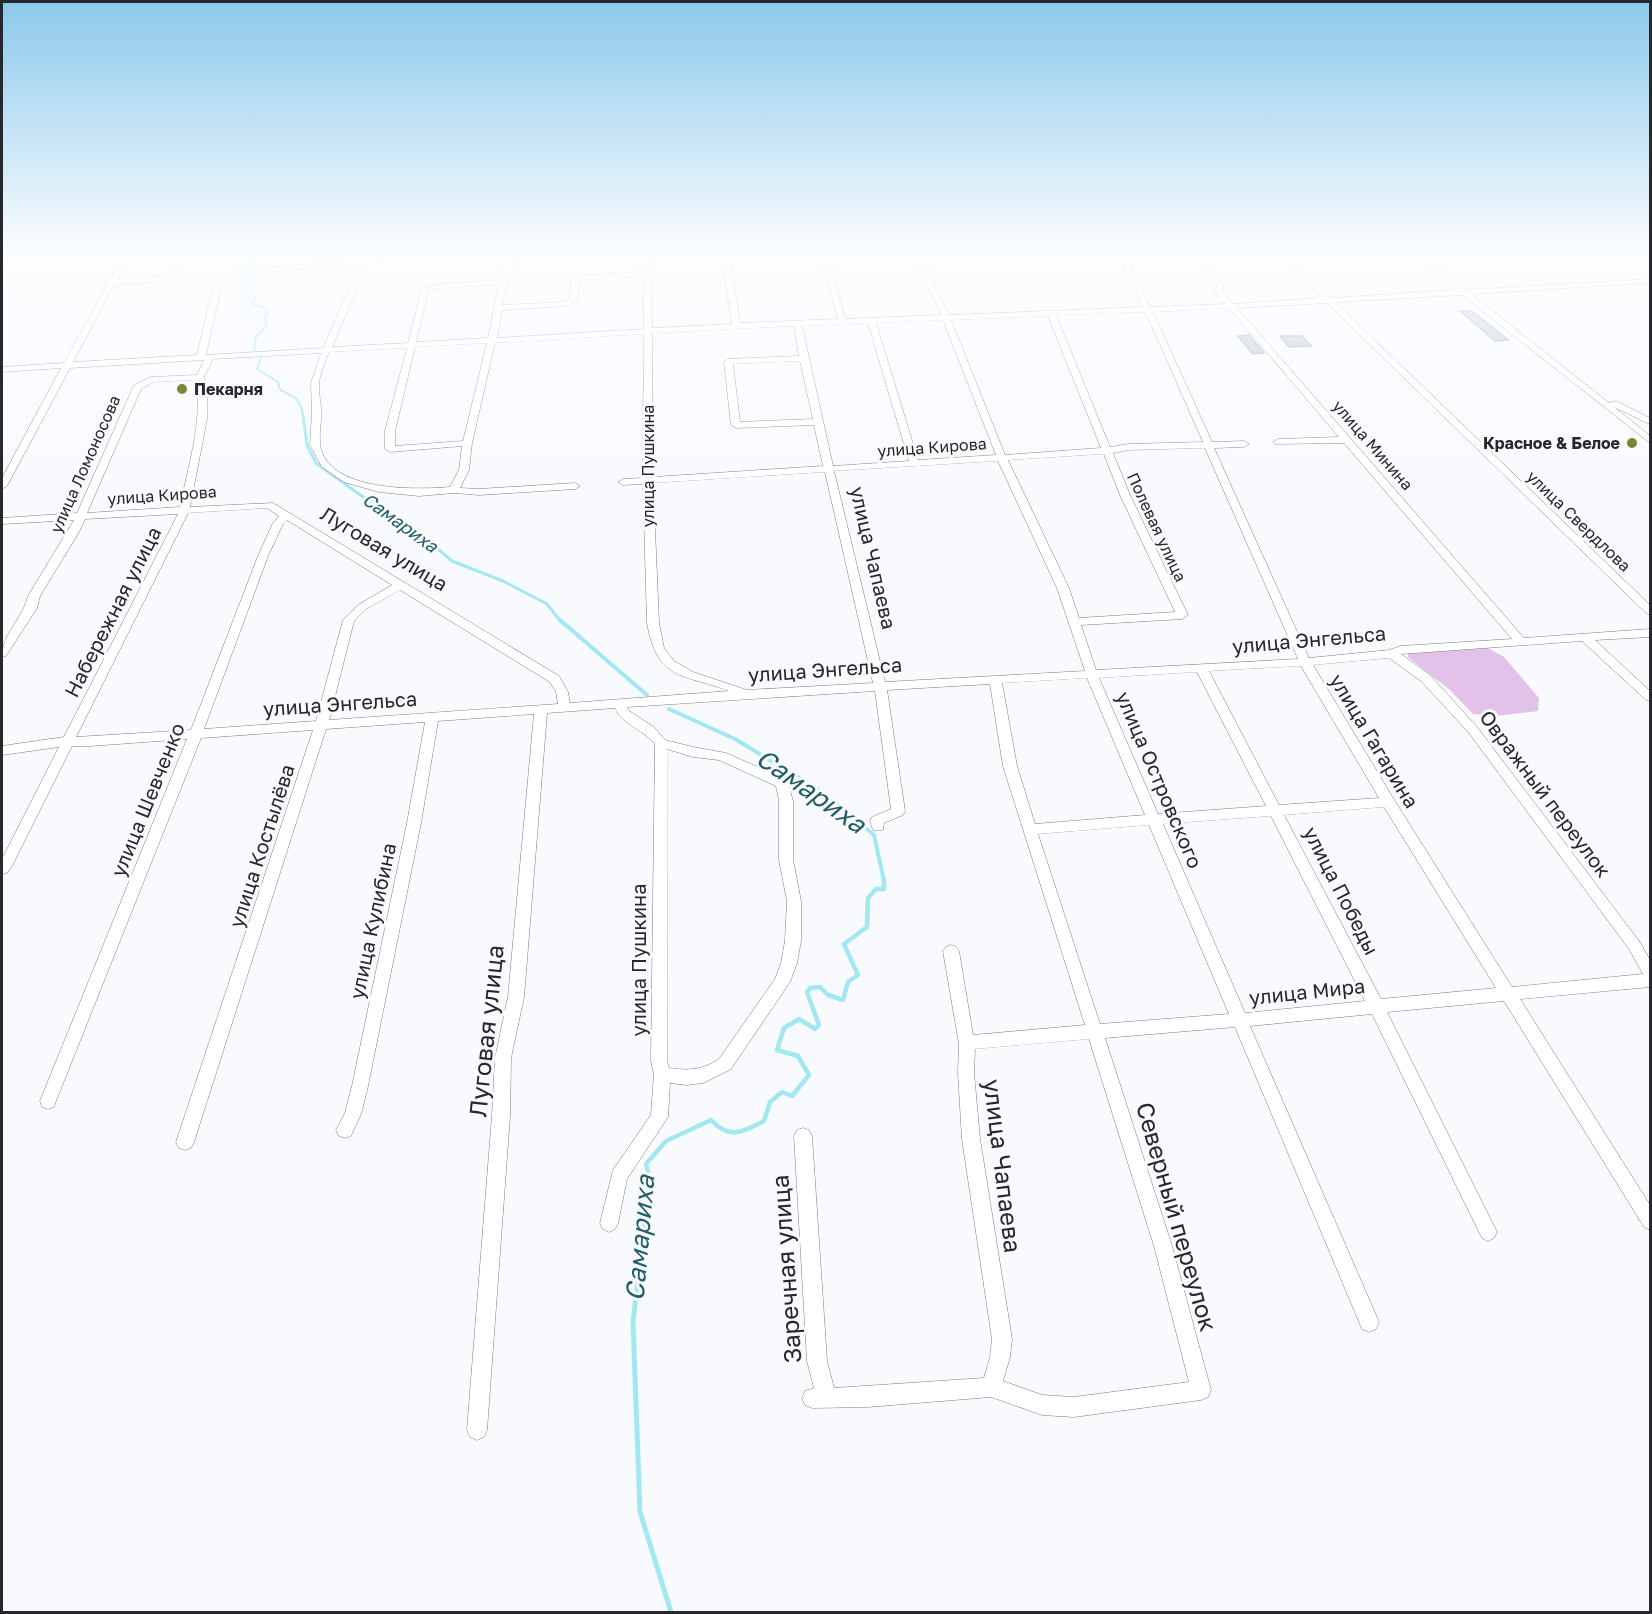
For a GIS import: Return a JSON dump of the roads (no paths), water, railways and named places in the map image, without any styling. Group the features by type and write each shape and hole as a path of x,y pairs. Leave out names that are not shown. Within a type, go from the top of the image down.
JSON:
{"street":[{"path":"2,486 87,327"},
{"path":"200,377 211,327"},
{"path":"337,327 315,383 317,413 315,445 325,465 347,480 379,489 419,493 575,486"},
{"path":"416,327 390,432 390,449 467,442"},
{"path":"454,490 464,470 467,442 494,327"},
{"name":"улица Пушкина","path":"646,327 649,389 646,427 647,480 653,623 660,654 687,675 747,694"},
{"path":"2,369 712,327"},
{"name":"улица Чапаева","path":"798,327 816,422 880,686 898,812 877,821 878,826"},
{"path":"873,327 914,463"},
{"name":"улица Островского","path":"950,327 1002,457 1063,588 1092,675 1369,1322"},
{"name":"Полевая улица","path":"1057,327 1106,451 1182,615 1074,622"},
{"name":"улица Гагарина","path":"1156,327 1305,662 1388,802 1650,1221"},
{"name":"улица Минина","path":"1249,327 1520,641"},
{"name":"улица Свердлова","path":"1356,327 1650,611"},
{"path":"1508,327 1650,440"},
{"path":"804,358 728,362 736,425 816,422"},
{"name":"улица Ломоносова","path":"2,653 31,608 34,596 74,532 134,392 145,382 200,377"},
{"name":"Набережная улица","path":"2,869 8,862 185,509 202,419 203,395 200,377"},
{"path":"1590,392 1650,421"},
{"path":"1278,442 1347,440"},
{"name":"улица Кирова","path":"623,482 1106,451 1129,447 1244,444"},
{"name":"улица Кирова","path":"2,521 269,505 286,514"},
{"name":"Луговая улица","path":"286,514 555,679 562,692 566,708"},
{"name":"улица Шевченко","path":"48,1101 196,734 263,556 278,523 286,514"},
{"name":"улица Костылёва","path":"185,1142 321,725 350,620 362,608 402,584"},
{"name":"улица Энгельса","path":"2,750 68,741 196,734 747,694 1305,662 1391,654 1401,650 1650,633"},
{"path":"1584,637 1650,697"},
{"name":"Овражный переулок","path":"1391,654 1407,662 1445,696 1473,729 1634,945 1650,973"},
{"name":"улица Победы","path":"1201,668 1376,1006 1488,1232"},
{"name":"Северный переулок","path":"820,1398 868,1397 991,1387 1042,1405 1074,1407 1201,1390 1163,1246 1010,766 995,680"},
{"path":"619,704 624,714 650,730 661,743 693,752 721,756 782,783 786,801 786,860 794,901 793,941 789,963 782,982 725,1064 713,1074 682,1078 662,1074"},
{"name":"Луговая улица","path":"477,1430 501,1116 503,1058 516,997 541,709"},
{"name":"улица Кулибина","path":"345,1130 352,1114 365,1063 414,823 432,717"},
{"name":"улица Пушкина","path":"609,1223 619,1176 659,1117 662,1074 659,1061 661,743"},
{"path":"1032,830 1388,802"},
{"name":"улица Чапаева","path":"951,951 967,1044 966,1073 971,1139 1002,1339 1000,1357 991,1387"},
{"name":"улица Мира","path":"967,1044 981,1040 1240,1020 1650,980"},
{"name":"Заречная улица","path":"803,1136 820,1398"}],"waterway":[{"name":"Самариха","path":"254,349 256,337 266,327"},
{"name":"Самариха","path":"261,358 257,369 278,382 282,391 298,401 303,416"},
{"name":"Самариха","path":"303,415 307,445 316,463 395,520 420,534 452,561 503,581 547,604 561,622"},
{"name":"Самариха","path":"560,620 647,695"},
{"name":"Самариха","path":"669,709 735,739 822,792 874,835 884,881"},
{"name":"Самариха","path":"647,1206 650,1178 646,1164 666,1141 711,1120 724,1130 743,1131 764,1121 770,1102 782,1092 792,1096 809,1075 798,1056 777,1050 784,1028 799,1019 815,1029 819,1025 807,992 810,988 820,987 828,995 843,1000 848,982 858,975 844,944 867,927 868,898 876,889 884,889 884,881"},
{"name":"Самариха","path":"647,1204 633,1322 640,1512 671,1612"}],"place":[{"name":"Пекарня","path":"182,389"},
{"name":"Красное & Белое","path":"1632,443"}]}
